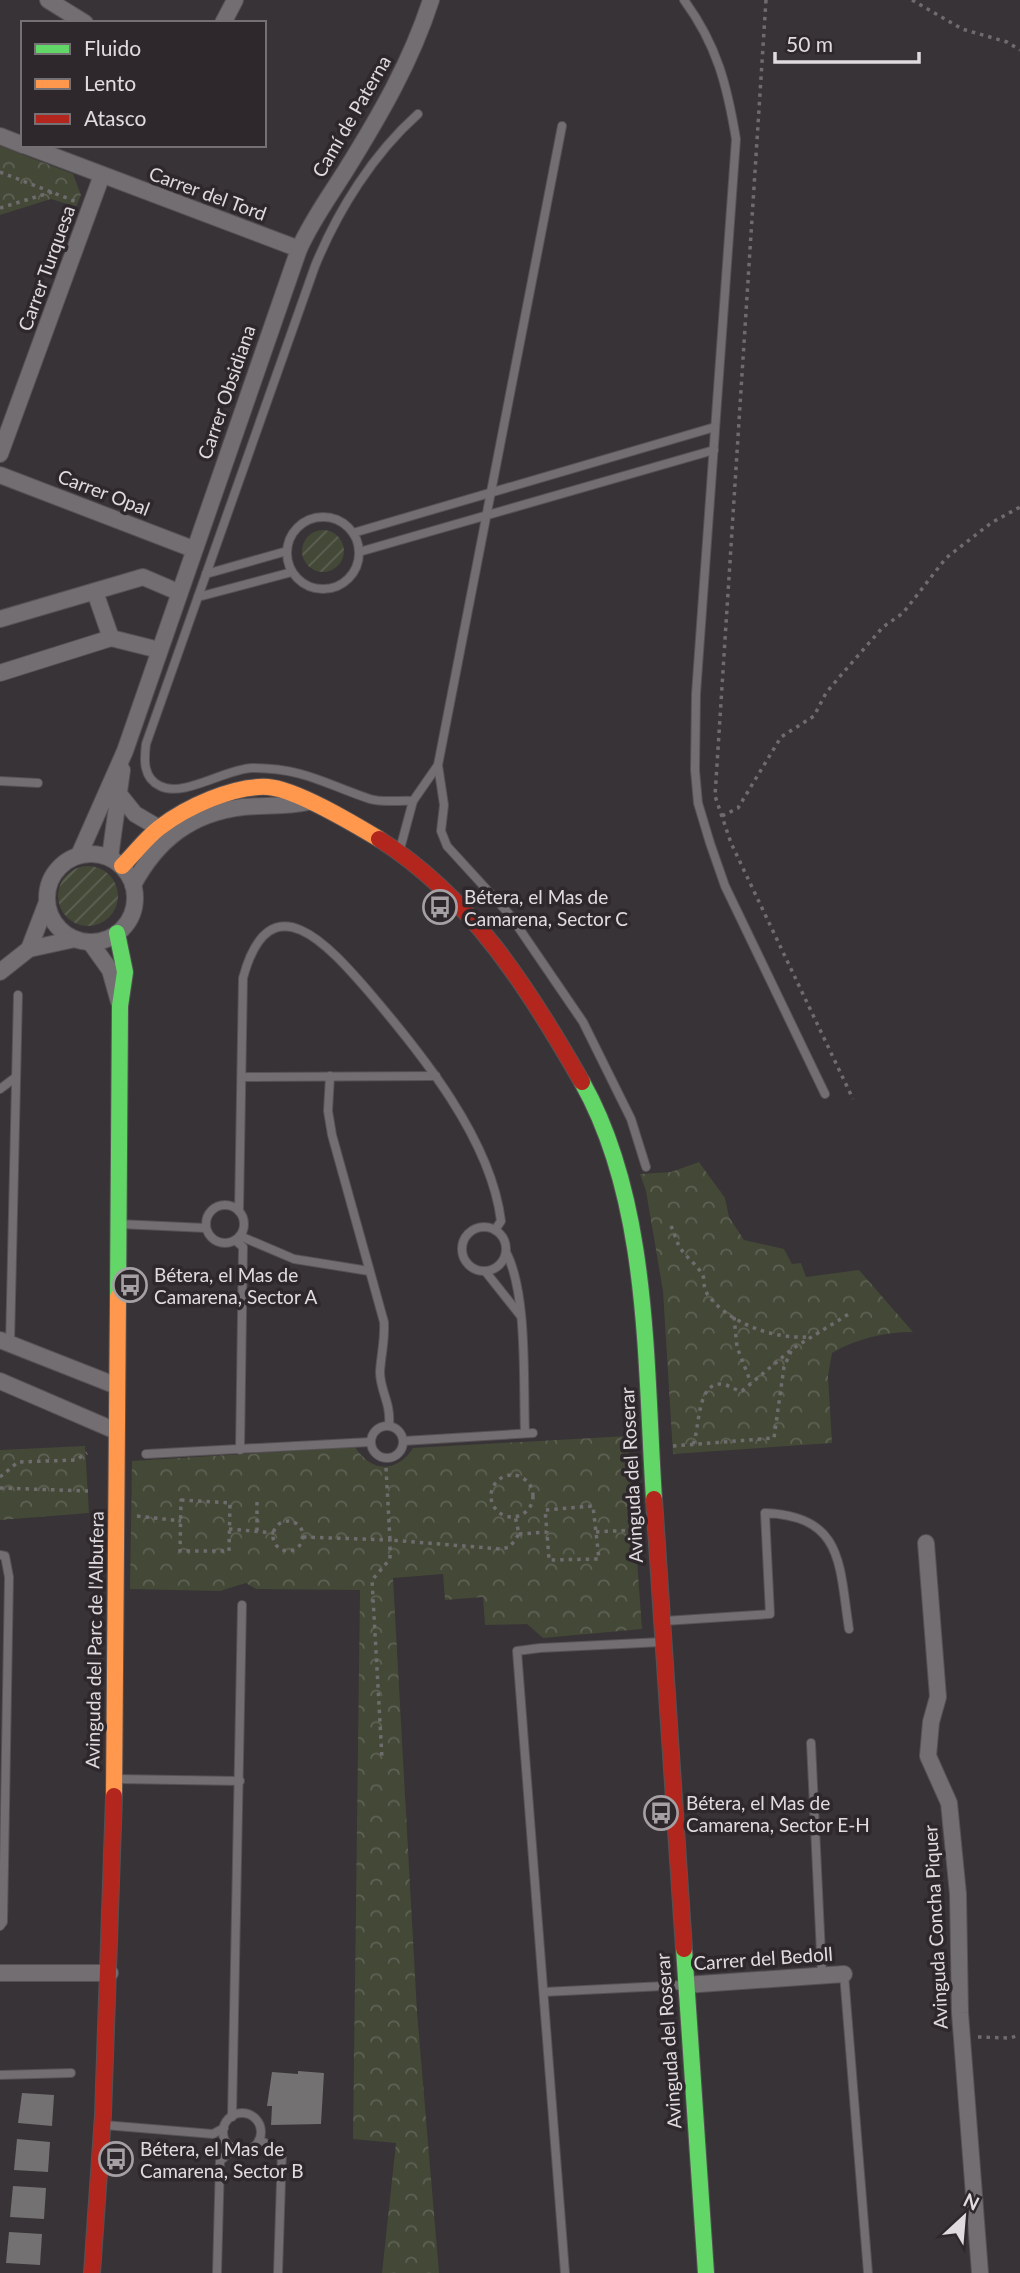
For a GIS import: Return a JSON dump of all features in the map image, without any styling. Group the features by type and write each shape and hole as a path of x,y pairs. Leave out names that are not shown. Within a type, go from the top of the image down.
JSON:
{"street":[{"path":"48,0 82,21"},
{"path":"224,21 235,0"},
{"name":"Camí de Paterna","path":"299,249 313,216 344,173 394,90 420,33 431,0"},
{"name":"Carrer del Tord","path":"0,136 21,144"},
{"name":"Carrer del Tord","path":"28,147 299,249"},
{"name":"Carrer Turquesa","path":"0,454 102,176"},
{"name":"Carrer Obsidiana","path":"193,549 299,249"},
{"name":"Carrer Opal","path":"0,475 193,549"},
{"path":"79,855 125,751 193,549"},
{"path":"0,619 143,577 178,592"},
{"path":"95,592 111,638"},
{"path":"0,673 111,638 159,650"},
{"path":"116,862 119,794 125,751"},
{"name":"Avinguda del Roserar","path":"116,862 159,828 218,796 267,787 286,791 356,825 400,852 457,900 538,1005 586,1090 619,1172 640,1281 706,2273"},
{"path":"119,794 135,814 159,828"},
{"path":"0,972 29,949 117,933 128,922 134,908 133,885 145,863 169,835 190,822 215,811 308,802"},
{"path":"29,949 47,902 48,887 65,862 79,855 95,853 116,862 133,885"},
{"path":"47,902 52,918 62,930 82,940"},
{"name":"Avinguda del Parc de l'Albufera","path":"92,2273 104,2125 110,1973 117,1386 116,1224 120,1006 125,972 117,933"},
{"name":"Avinguda del Parc de l'Albufera","path":"82,940 110,970 120,1006"},
{"path":"5,1342 117,1386"},
{"path":"0,1381 116,1430"},
{"name":"Avinguda Concha Piquer","path":"926,1543 938,1697 930,1722 928,1756 949,1803 958,1894 961,2038 980,2273"},
{"path":"0,1973 110,1973"},
{"name":"Carrer del Bedoll","path":"685,1985 844,1974"}],"lane":[{"path":"684,0 703,27 722,69 736,139 696,694 695,770 698,803 725,886 825,1094"},
{"path":"413,801 373,800 312,775 280,770 238,771 173,790 158,786 147,775 144,761 146,744 330,229 391,139 418,114"},
{"path":"562,126 438,765 444,805 441,831 447,846 510,915 583,1022 631,1119 646,1167"},
{"path":"353,533 715,427"},
{"path":"359,552 714,450"},
{"path":"313,518 336,519 353,533 359,552 353,575 334,588 310,587 292,572 287,551 295,530 313,518"},
{"path":"206,574 287,551"},
{"path":"198,597 292,572"},
{"path":"400,852 413,801 438,765"},
{"path":"0,781 38,783"},
{"path":"238,1238 244,1224 239,1211 243,978 250,950 260,936 286,927 308,932 338,957 424,1056 478,1152 498,1198 500,1221 495,1230"},
{"path":"5,1342 12,1247 18,995"},
{"path":"330,1076 328,1111 332,1135 384,1322 385,1348 380,1372 391,1407 389,1425"},
{"path":"243,1077 436,1076"},
{"path":"0,1089 16,1077"},
{"path":"239,1211 226,1205 214,1209 206,1219 206,1228 217,1241 238,1238 294,1259 369,1271"},
{"path":"116,1224 206,1228"},
{"path":"404,1441 529,1433 520,1315 513,1264 506,1252 504,1238 495,1230 478,1228 463,1242 466,1261 480,1271 497,1268 506,1252"},
{"path":"238,1238 243,1247 240,1450"},
{"path":"0,1242 12,1247"},
{"path":"485,1271 520,1315"},
{"path":"389,1425 400,1431 404,1441 398,1454 387,1458 376,1454 370,1442 376,1429 389,1425"},
{"path":"146,1454 370,1442"},
{"path":"661,1621 770,1614 765,1513 792,1514 813,1523 829,1537 840,1569 849,1629"},
{"path":"0,1555 5,1556 9,1577 3,1922 0,1926"},
{"path":"104,2125 213,2134 224,2128 232,2117 242,1605"},
{"path":"565,2273 517,1651 540,1647 662,1642"},
{"path":"811,1744 822,1975"},
{"path":"113,1779 240,1780"},
{"path":"844,1974 868,2273"},
{"path":"544,1992 685,1985"},
{"path":"0,2075 71,2073"},
{"path":"224,2128 225,2140 233,2149 249,2150 259,2140 260,2127 256,2119 244,2114 232,2117"},
{"path":"259,2140 282,2151 278,2273"},
{"path":"217,2273 220,2161 233,2149"}],"path":[{"path":"766,0 715,796 731,843 853,1099"},
{"path":"912,0 962,29 1007,43 1020,50"},
{"path":"0,172 78,202"},
{"path":"0,208 52,192"},
{"path":"722,816 738,808 781,737 814,716 826,693 883,627 903,613 946,558 991,523 1020,507"},
{"path":"671,1226 679,1246 703,1276 705,1291 734,1317 766,1332 790,1338 808,1337"},
{"path":"693,1444 701,1401 709,1390 717,1384 724,1384 742,1391 808,1337 852,1312"},
{"path":"734,1317 737,1347 751,1383"},
{"path":"673,1446 774,1438 784,1367 792,1349"},
{"path":"0,1476 18,1462 76,1460 88,1454"},
{"path":"382,1758 372,1580 390,1559 386,1468"},
{"path":"512,1475 525,1479 533,1497 527,1510 515,1516 496,1510 491,1497 495,1484 512,1475"},
{"path":"0,1488 88,1491"},
{"path":"181,1500 230,1503 229,1551 180,1551 181,1521 181,1500"},
{"path":"257,1502 257,1531"},
{"path":"593,1506 599,1559 549,1560 547,1532 545,1510 593,1506"},
{"path":"131,1515 181,1521"},
{"path":"303,1536 501,1549 510,1547 519,1534 515,1516"},
{"path":"289,1521 298,1524 303,1536 295,1549 285,1550 277,1545 274,1533 280,1523 289,1521"},
{"path":"229,1529 274,1533"},
{"path":"596,1532 634,1530"},
{"path":"519,1534 547,1532"},
{"path":"961,2038 1010,2038 1020,2035"}],"green space":[{"path":"0,146 73,174 81,195 76,207 51,199 0,215"},
{"path":"323,530 338,536 344,551 338,566 323,572 308,566 302,551 308,536"},
{"path":"88,866 105,871 113,879 118,896 113,913 105,921 88,926 71,921 63,913 58,896 63,879 71,871"},
{"path":"699,1162 725,1198 729,1217 744,1240 784,1249 792,1264 801,1263 806,1277 859,1270 913,1332 871,1337 832,1353 828,1376 832,1443 673,1454 663,1291 646,1191 640,1174 671,1172"},
{"path":"628,1436 642,1629 543,1638 527,1624 485,1625 483,1597 445,1600 443,1574 393,1578 417,2012 439,2273 382,2273 396,2143 353,2139 360,1590 256,1589 246,1583 220,1591 130,1589 132,1461 355,1447 368,1461 384,1467 399,1462 413,1448"},
{"path":"85,1446 89,1513 0,1520 0,1450"}],"building":[{"path":"298,2071 324,2073 321,2124 271,2125 272,2106 267,2106 272,2072 298,2074"},
{"path":"22,2093 54,2095 52,2126 18,2123"},
{"path":"17,2139 50,2142 48,2172 14,2170"},
{"path":"13,2186 46,2188 44,2219 10,2217"},
{"path":"9,2232 42,2234 40,2265 6,2263"}],"traffic: fast":[{"path":"117,933 125,972 120,1006 118,1297"},
{"path":"582,1082 604,1129 621,1179 632,1231 645,1339 654,1499"},
{"path":"684,1949 706,2273"}],"traffic: slow":[{"path":"122,866 154,832 183,812 211,799 255,787 280,789 294,794 325,808 379,839"},
{"path":"114,1796 118,1297"}],"traffic: jam":[{"path":"379,839 412,862 470,917 519,980 582,1082"},
{"path":"654,1499 684,1949"},
{"path":"92,2273 103,2115 114,1796"}],"place":[{"name":"Bétera, el Mas de Camarena, Sector C","path":"440,907"},
{"name":"Bétera, el Mas de Camarena, Sector A","path":"130,1285"},
{"name":"Bétera, el Mas de Camarena, Sector E-H","path":"661,1813"},
{"name":"Bétera, el Mas de Camarena, Sector B","path":"116,2159"}]}
